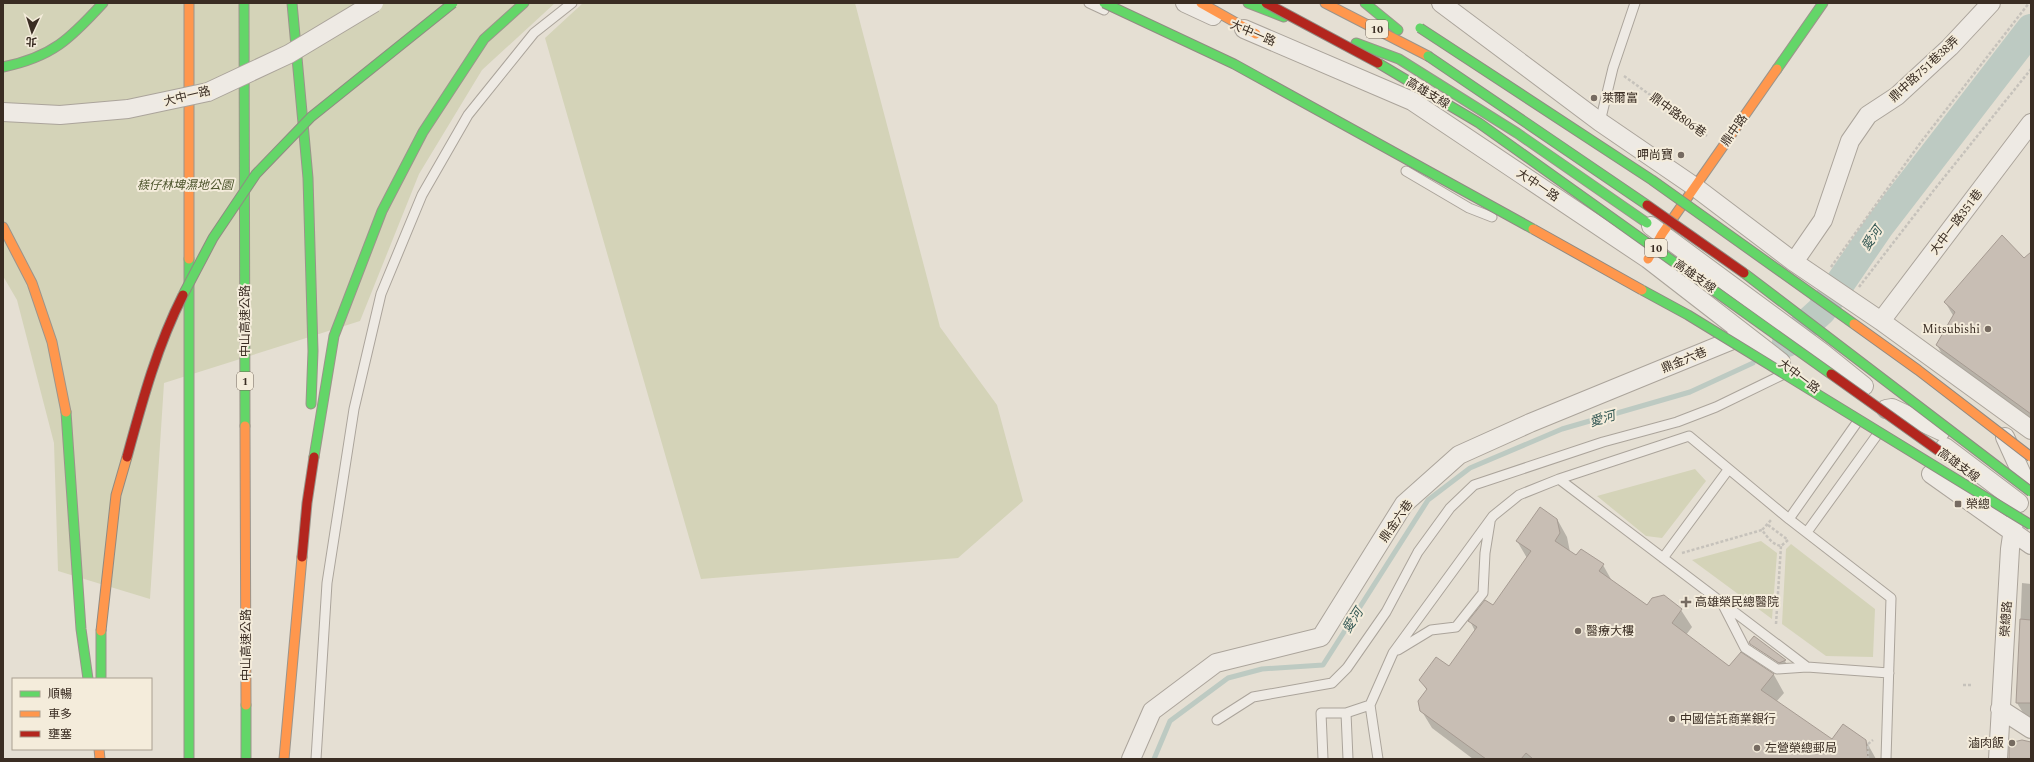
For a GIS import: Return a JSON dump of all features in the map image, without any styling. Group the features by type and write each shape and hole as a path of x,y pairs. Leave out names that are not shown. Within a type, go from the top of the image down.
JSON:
{"main road":[{"path":"3,67 26,63 50,54 73,37 103,3"},
{"path":"189,3 189,759"},
{"name":"中山高速公路","path":"244,3 246,759"},
{"path":"284,759 307,503 313,351 308,178 292,3"},
{"path":"101,678 101,631 116,495 145,392 173,315 213,238 256,174 311,117 453,3"},
{"path":"307,503 334,336 382,211 423,132 484,39 524,3"},
{"path":"484,39 535,3"},
{"path":"1104,3 1234,64 1688,315 2031,525"},
{"path":"1201,3 1256,34"},
{"path":"1248,3 1399,59 1517,133 1647,223"},
{"name":"高雄支線","path":"1266,3 1388,68 1479,123 1804,353 2031,517"},
{"name":"高雄支線","path":"1325,3 1428,56 1674,223 1787,305 2028,486"},
{"path":"1365,3 1428,56"},
{"name":"鼎中路","path":"1648,259 1662,234 1820,4"},
{"path":"1417,26 1652,180 1918,370 2031,456"},
{"path":"3,226 32,283 52,342 66,405 80,628 88,678"},
{"path":"1787,305 1827,324"},
{"path":"2000,445 2028,486"}],"street":[{"name":"大中一路","path":"3,112 60,115 128,110 208,92 289,54 374,3"},
{"name":"大中一路","path":"1185,3 1412,101 1648,259 1858,421 2031,545"},
{"path":"1441,3 1600,122 1695,187 1794,262 1881,321 2031,430"},
{"name":"鼎中路751巷38弄","path":"1794,262 1823,220 1850,141 1868,116 1897,96 1950,47 1991,3"},
{"name":"大中一路351巷","path":"1881,321 2031,123"},
{"path":"1647,223 1786,325 1892,408 2028,486"},
{"name":"鼎金六巷","path":"1131,759 1152,711 1216,663 1321,637 1404,504 1460,455 1530,423 1743,333"},
{"path":"1983,396 2028,486"},
{"path":"1858,421 1873,410 1892,408"},
{"name":"榮總路","path":"1998,759 2012,531 2028,486"},
{"path":"2000,709 2031,729"}],"lane":[{"path":"316,759 327,583 354,409 381,294 422,195 468,115 534,33 572,3"},
{"path":"1089,3 1234,71 1368,149"},
{"path":"1600,122 1613,68 1635,3"},
{"path":"1395,165 1469,208 1622,270 1677,298"},
{"path":"1691,305 1743,333"},
{"path":"1216,720 1253,697 1332,683 1347,668 1386,612 1418,552 1450,508 1474,485 1603,442 1677,422 1716,407 1791,370"},
{"path":"1789,519 1858,421"},
{"path":"1807,532 1877,435"},
{"path":"1378,759 1370,705 1393,653 1491,519 1519,495 1559,479 1689,436 1728,470 1789,519 1891,598 1890,673 1886,759"},
{"path":"1663,558 1728,470"},
{"path":"1559,479 1807,667"},
{"path":"1393,653 1431,630 1456,627 1483,593 1485,553 1491,519"},
{"path":"1722,604 1745,648 1777,669 1807,667 1890,673"},
{"path":"1322,759 1321,713 1346,713 1370,705"},
{"path":"1346,713 1348,759"}],"path":[{"path":"1822,280 1921,142 2029,3"},
{"name":"鼎中路806巷","path":"1613,68 1722,147"},
{"path":"1849,300 1934,190 2031,69"},
{"path":"1681,554 1762,530 1772,520"},
{"path":"1768,525 1788,540"},
{"path":"1762,530 1769,540 1781,546"},
{"path":"1776,624 1781,546 1791,535"},
{"path":"1964,685 1971,685"},
{"path":"1868,759 1868,744 1874,739"}],"green space":[{"name":"檨仔林埤濕地公園","path":"3,3 555,3 482,70 419,174 360,321 164,383 150,599 58,571 54,443 17,300 3,276"},
{"path":"583,3 855,3 940,327 997,405 1023,501 958,558 701,579 545,38"},
{"path":"1695,469 1706,481 1662,538 1646,536 1597,496"},
{"path":"1761,541 1777,553 1772,619 1692,560"},
{"path":"1791,544 1875,609 1873,657 1826,656 1782,624 1786,549"}],"building":[{"name":"Mitsubishi","path":"2002,235 2024,258 2031,252 2031,414 1936,345 1955,312 1944,302"},
{"name":"醫療大樓","path":"1540,507 1557,519 1560,533 1555,541 1576,555 1581,549 1604,564 1599,571 1647,605 1652,598 1664,595 1682,609 1672,623 1729,666 1741,652 1774,674 1761,690 1832,739 1843,724 1866,740 1868,759 1533,759 1526,753 1521,759 1486,759 1420,711 1418,701 1427,689 1419,680 1436,657 1449,666 1477,627 1468,621 1485,600 1493,605 1531,551 1516,541"},
{"path":"2020,619 2031,620 2031,703 2016,703"},
{"path":"1754,636 1786,660 1779,663 1750,644 1749,642"},
{"path":"2022,740 2031,742 2031,759 2009,759 2009,743"}],"waterway":[{"name":"愛河","path":"1787,342 1821,311 1880,225 2031,29"},
{"name":"愛河","path":"1154,759 1170,721 1228,678 1262,669 1323,665 1428,500 1470,468 1562,429 1690,392 1753,363"}],"traffic: fast":[{"path":"3,67 35,58 59,45 80,27 103,3"},
{"path":"244,3 245,426"},
{"path":"292,3 308,178 313,351 311,404"},
{"path":"183,295 213,238 256,174 311,117 453,3"},
{"path":"314,457 334,336 382,211 423,132 484,39 524,3"},
{"path":"1104,3 1234,64 1533,229"},
{"path":"1248,3 1284,17"},
{"path":"1365,3 1398,30"},
{"path":"1777,69 1823,3"},
{"path":"1420,28 1652,180 1854,324"},
{"path":"1356,43 1399,59 1517,133 1647,223"},
{"path":"1428,56 1647,205"},
{"path":"1378,63 1479,123 1831,374"},
{"path":"189,259 189,759"},
{"path":"1744,273 2031,492"},
{"path":"1642,290 1688,315 2031,525"},
{"path":"66,412 81,629 88,678"},
{"path":"101,631 101,678"},
{"path":"246,705 246,759"}],"traffic: slow":[{"path":"189,3 189,259"},
{"path":"1201,3 1256,34"},
{"path":"1325,3 1428,56"},
{"path":"1648,259 1662,234 1777,69"},
{"path":"3,227 32,283 52,342 66,412"},
{"path":"1533,229 1642,290"},
{"path":"1854,324 1918,370 2031,457"},
{"path":"245,426 246,705"},
{"path":"101,631 116,495 127,457"},
{"path":"284,759 302,557"},
{"path":"99,750 100,759"}],"traffic: jam":[{"path":"1266,3 1378,63"},
{"path":"1647,205 1744,273"},
{"path":"127,457 144,395 158,354 165,334 183,295"},
{"path":"1831,374 1953,461"},
{"path":"302,557 307,503 314,457"}],"place":[{"name":"萊爾富","path":"1594,98"},
{"name":"呷尚寶","path":"1681,155"},
{"name":"Mitsubishi","path":"1988,329"},
{"name":"榮總","path":"1958,504"},
{"name":"高雄榮民總醫院","path":"1686,602"},
{"name":"醫療大樓","path":"1578,631"},
{"name":"中國信託商業銀行","path":"1672,719"},
{"name":"滷肉飯","path":"2012,743"},
{"name":"左營榮總郵局","path":"1757,748"}]}
